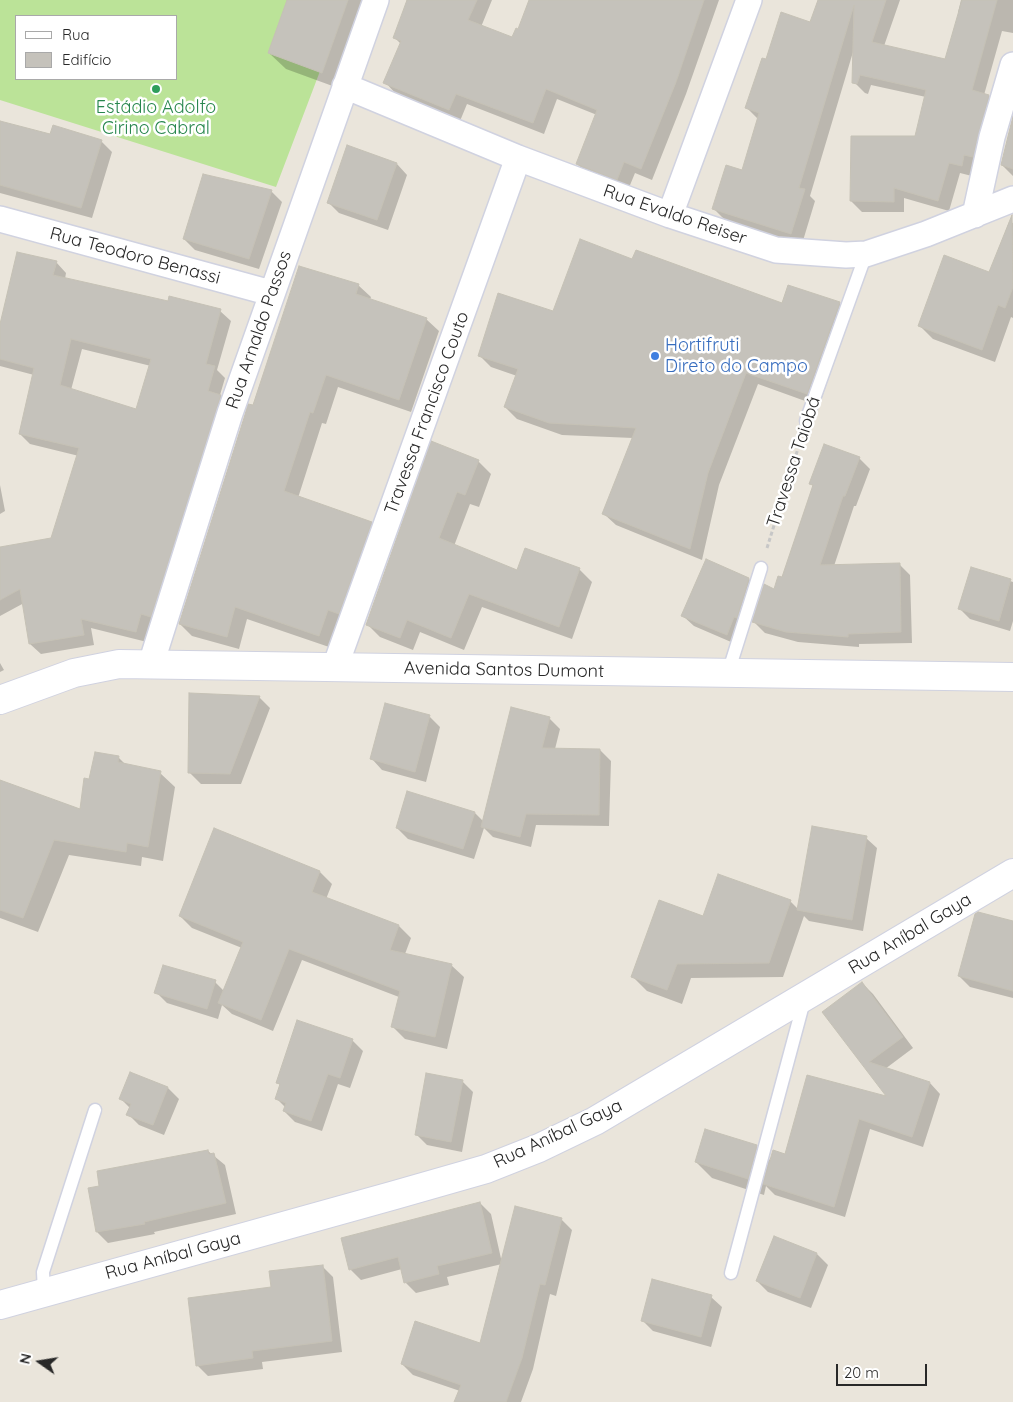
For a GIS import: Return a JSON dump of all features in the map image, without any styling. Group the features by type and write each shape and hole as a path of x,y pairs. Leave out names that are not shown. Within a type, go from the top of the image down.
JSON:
{"main road":[{"name":"Avenida Santos Dumont","path":"0,700 74,673 119,664 1013,677"},
{"name":"Rua Aníbal Gaya","path":"0,1305 396,1196 504,1162 539,1148 595,1121 1013,873"}],"street":[{"name":"Rua Arnaldo Passos","path":"151,664 227,422 376,0"},
{"path":"670,215 749,0"},
{"path":"975,215 992,137 1013,65"},
{"name":"Rua Evaldo Reiser","path":"345,86 518,158 670,215 776,250 846,255 866,254 975,215 1013,199"},
{"name":"Travessa Francisco Couto","path":"335,667 518,158"},
{"name":"Rua Teodoro Benassi","path":"0,219 271,293"}],"lane":[{"name":"Travessa Taiobá","path":"806,421 866,254"},
{"path":"728,673 761,568"},
{"path":"731,1274 805,997"},
{"path":"44,1292 43,1272 95,1110"}],"path":[{"name":"Travessa Taiobá","path":"761,568 806,421"}],"green space":[{"name":"Estádio Adolfo Cirino Cabral","path":"0,0 347,0 276,187 0,100"}],"building":[{"path":"287,0 348,0 322,73 268,53"},
{"path":"407,0 477,0 468,20 512,37 516,28 518,29 529,0 704,0 676,82 641,169 624,162 617,180 576,164 597,110 546,89 533,123 456,94 449,110 383,83 401,41 393,38"},
{"path":"818,0 886,0 872,42 945,59 962,0 997,0 972,90 989,95 973,157 964,155 962,166 949,163 938,201 894,188 894,202 850,201 851,136 915,136 926,90 860,75 857,84 852,83 854,5 799,188 805,189 791,234 712,209 726,165 742,170 759,113 745,108 762,58 766,59 781,12 810,22"},
{"path":"1013,116 1013,169 1001,165"},
{"path":"0,121 50,134 53,125 102,140 81,208 0,185"},
{"path":"347,145 397,163 377,220 327,203"},
{"path":"203,174 272,190 249,259 183,239"},
{"path":"1012,215 1013,287 1005,308 998,305 982,350 918,326 944,255 989,272"},
{"path":"580,239 632,259 636,250 782,303 788,285 840,302 807,394 746,373 708,473 690,549 602,514 636,428 549,423 504,407 518,369 478,356 498,293 553,311"},
{"path":"17,252 57,261 53,275 168,301 169,296 221,309 206,364 215,366 208,391 221,395 151,617 141,614 136,632 81,619 84,635 29,644 20,589 0,600 0,547 51,538 79,448 19,434 34,368 0,359 0,324","holes":["71,339 151,359 136,409 60,385"]},
{"path":"299,266 359,284 356,294 427,318 399,400 326,375 313,413 310,412 284,491 372,522 339,614 328,610 319,636 235,607 227,637 179,624 248,404 253,405"},
{"path":"431,441 479,460 465,495 457,492 439,538 517,570 525,548 580,568 559,627 469,594 451,638 407,620 400,638 366,625"},
{"path":"824,444 860,457 845,496 843,496 820,565 900,563 901,632 848,634 848,637 786,632 752,622 764,584 774,589 778,576 782,577 813,485 809,484"},
{"path":"706,559 749,578 737,618 734,617 727,635 681,616"},
{"path":"971,567 1011,579 999,621 958,609"},
{"path":"189,693 260,696 230,774 188,773"},
{"path":"385,703 430,715 415,772 370,759"},
{"path":"511,707 550,717 542,748 600,749 599,815 526,814 520,837 481,827"},
{"path":"95,752 119,756 118,762 161,771 148,847 127,843 126,852 54,840 23,918 0,910 0,780 80,809 84,778 89,779"},
{"path":"407,791 475,812 463,849 396,828"},
{"path":"812,826 867,836 852,920 797,910"},
{"path":"214,828 320,871 312,892 399,925 390,950 452,964 435,1037 391,1027 400,991 289,949 261,1020 218,1003 243,942 179,916"},
{"path":"718,874 791,900 769,963 677,964 667,990 631,977 659,900 703,916"},
{"path":"978,912 1013,921 1013,991 958,976 975,914"},
{"path":"163,965 216,980 207,1009 154,993"},
{"path":"862,982 903,1037 869,1062 930,1082 912,1137 859,1119 834,1207 763,1184 773,1150 785,1154 807,1075 886,1096 822,1012"},
{"path":"297,1020 353,1039 340,1078 328,1074 311,1121 283,1111 286,1103 275,1099 280,1084 276,1083"},
{"path":"130,1072 168,1087 153,1125 126,1115 131,1104 119,1099"},
{"path":"426,1073 463,1080 451,1142 415,1135"},
{"path":"705,1129 757,1145 748,1179 695,1162"},
{"path":"208,1150 209,1154 214,1153 226,1203 144,1222 145,1224 96,1232 88,1188 99,1186 97,1171"},
{"path":"480,1202 492,1253 437,1266 439,1274 404,1283 398,1257 349,1270 341,1238"},
{"path":"515,1206 562,1218 545,1285 540,1284 522,1358 506,1402 454,1402 461,1385 401,1364 415,1321 480,1343"},
{"path":"774,1236 817,1253 800,1298 756,1281"},
{"path":"323,1265 332,1341 252,1351 253,1358 196,1366 188,1298 271,1287 269,1271"},
{"path":"652,1279 712,1295 701,1337 641,1321"}],"place":[{"name":"Estádio Adolfo Cirino Cabral","path":"156,89"},
{"name":"Hortifruti Direto do Campo","path":"655,356"}]}
